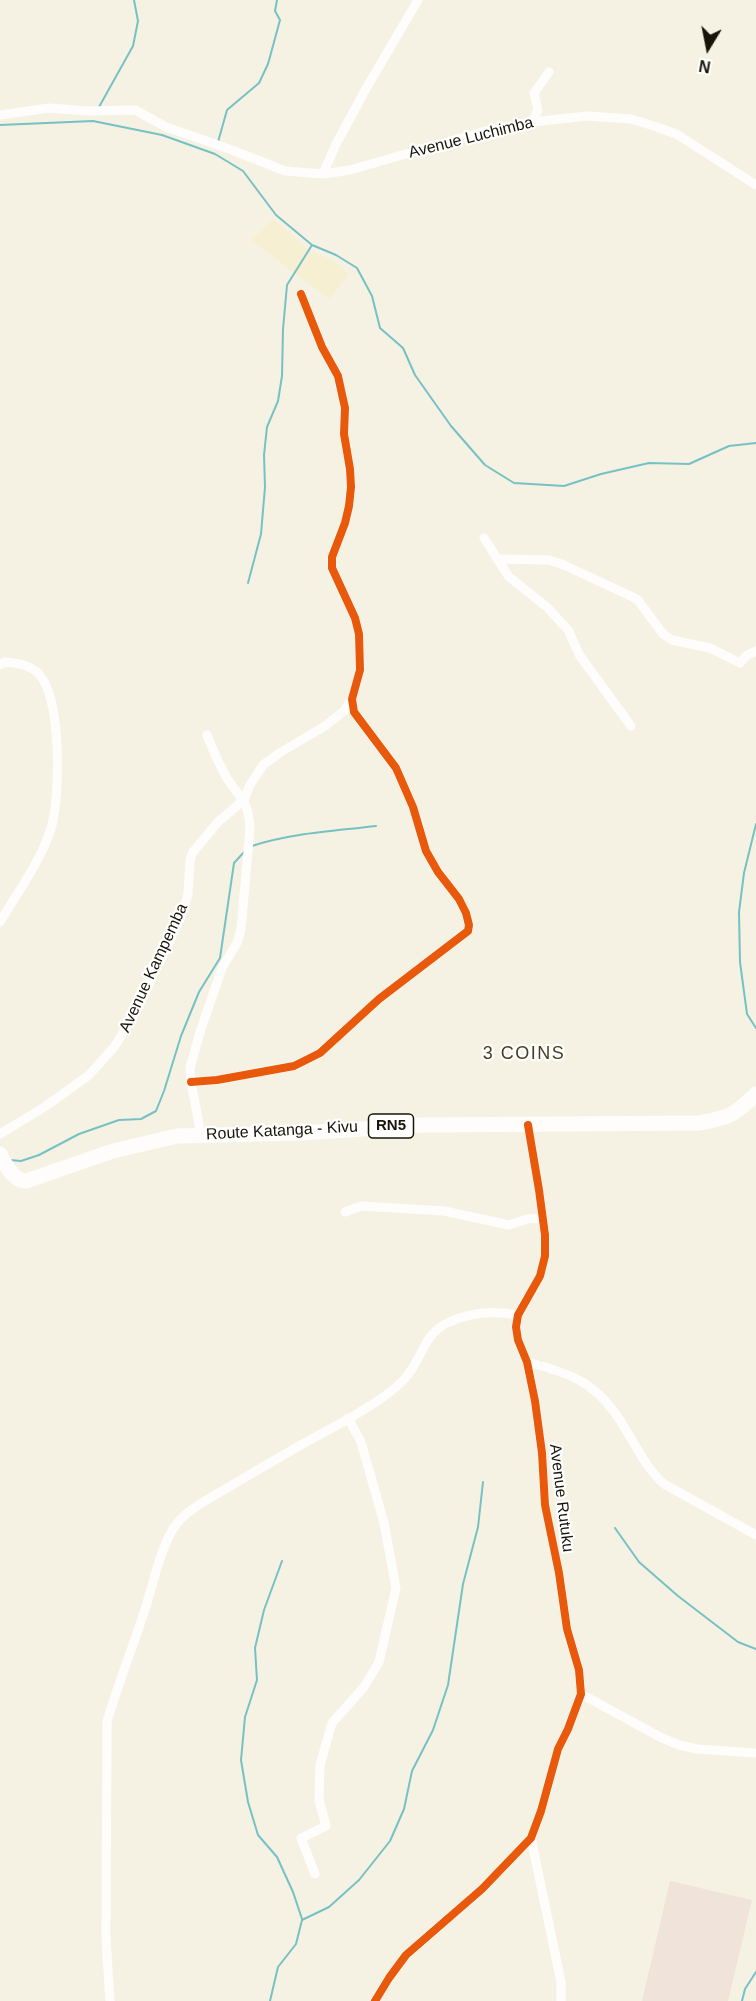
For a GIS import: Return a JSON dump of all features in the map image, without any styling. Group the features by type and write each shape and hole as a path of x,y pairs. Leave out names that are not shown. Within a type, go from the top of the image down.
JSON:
{"highway":[{"name":"Route Katanga - Kivu","path":"2,1158 20,1181 26,1181 113,1151 177,1136 302,1133 422,1125 699,1123 724,1119 743,1107 756,1094"}],"street":[{"path":"323,174 358,103 418,0"},
{"path":"532,122 538,110 534,93 549,72"},
{"name":"Avenue Luchimba","path":"0,115 49,108 87,111 135,110 178,132 285,171 323,174 350,170 482,132 532,122 587,116 631,119 678,135 756,185"},
{"path":"244,800 250,785 263,765 325,726 344,711 352,699 360,670 355,618 332,568 332,558 349,506 350,469 344,434 345,408 338,376 322,347 301,294"},
{"path":"484,538 509,577 547,607 568,630 580,656 631,726"},
{"path":"499,559 549,560 623,592 637,599 646,608 663,634 672,640 710,648 737,663 756,651"},
{"path":"0,922 44,846 52,824 58,736 47,687 38,673 23,664 2,664"},
{"path":"191,1082 217,1080 294,1066 320,1053 379,999 468,931 468,919 459,899 438,872 426,851 406,788 385,752 357,718 352,699"},
{"path":"201,1136 190,1068 222,968 237,943 241,929 250,828 249,813 244,800 228,780 207,735"},
{"name":"Avenue Kampemba","path":"0,1134 46,1106 89,1075 115,1046 137,1009 181,917 188,894 190,860 193,852 218,822 244,800"},
{"path":"110,2001 106,1929 107,1722 162,1553 172,1530 186,1515 266,1464 384,1395 409,1374 429,1337 438,1328 486,1312 500,1311 518,1315 540,1276 545,1256 543,1218 528,1125"},
{"path":"345,1212 361,1206 444,1211 509,1225 527,1219 543,1218"},
{"name":"Avenue Rutuku","path":"518,1315 516,1327 518,1340 527,1362 535,1401 542,1453 545,1505 559,1573 567,1629 579,1670 581,1694 558,1749 531,1838"},
{"path":"527,1362 572,1377 599,1393 619,1418 651,1472 673,1489 756,1535"},
{"path":"315,1874 301,1838 326,1826 319,1800 320,1765 332,1723 364,1687 379,1662 396,1588 384,1522 361,1442 348,1418"},
{"path":"581,1694 679,1745 697,1749 756,1753"},
{"path":"375,2001 388,1978 406,1955 482,1889 531,1838"},
{"path":"531,1838 561,1982 561,2001"}],"shaded area":[{"path":"273,219 309,250 332,260 349,274 329,299 251,240"},
{"path":"670,1881 752,1900 728,2001 642,2001"}],"waterway":[{"path":"99,107 133,46 138,21 134,0"},
{"path":"218,142 227,110 259,83 268,64 280,20 275,11 277,0"},
{"path":"0,125 93,121 162,135 215,154 243,171 276,215 312,245 336,255 357,268 372,296 380,328 403,348 415,375 451,426 485,465 514,483 564,486 601,474 649,463 689,464 729,446 756,443"},
{"path":"248,583 261,534 267,427 278,401 282,376 287,285 312,245"},
{"path":"756,824 744,873 739,912 740,962 747,1014 756,1028"},
{"path":"252,846 298,835 376,826"},
{"path":"10,1160 21,1161 39,1155 79,1134 119,1120 141,1119 156,1111 181,1036 199,992 220,958 234,863 245,851"},
{"path":"270,2001 278,1967 296,1944 302,1920 329,1907 359,1880 390,1841 404,1809 412,1771 433,1730 448,1685 463,1584 478,1527 483,1482"},
{"path":"615,1528 639,1562 678,1596 738,1642 756,1649"},
{"path":"282,1561 264,1610 255,1648 257,1680 245,1717 241,1760 248,1802 258,1835 277,1857 302,1919"},
{"path":"742,2001 745,1989 756,1972"}],"cycle path":[{"path":"191,1082 217,1080 294,1066 320,1053 379,999 468,931 469,925 459,899 438,872 426,851 413,807 396,768 354,712 352,699 360,670 359,634 355,618 332,568 332,557 345,523 351,487 344,434 345,408 338,376 322,347 301,294"},
{"path":"375,2001 406,1955 482,1889 531,1838 558,1749 581,1694 579,1670 567,1629 559,1573 545,1505 542,1453 535,1401 527,1362 518,1340 516,1327 518,1315 540,1276 545,1256 545,1235 528,1125"}],"district":[{"name":"3 COINS","path":"524,1054"}]}
